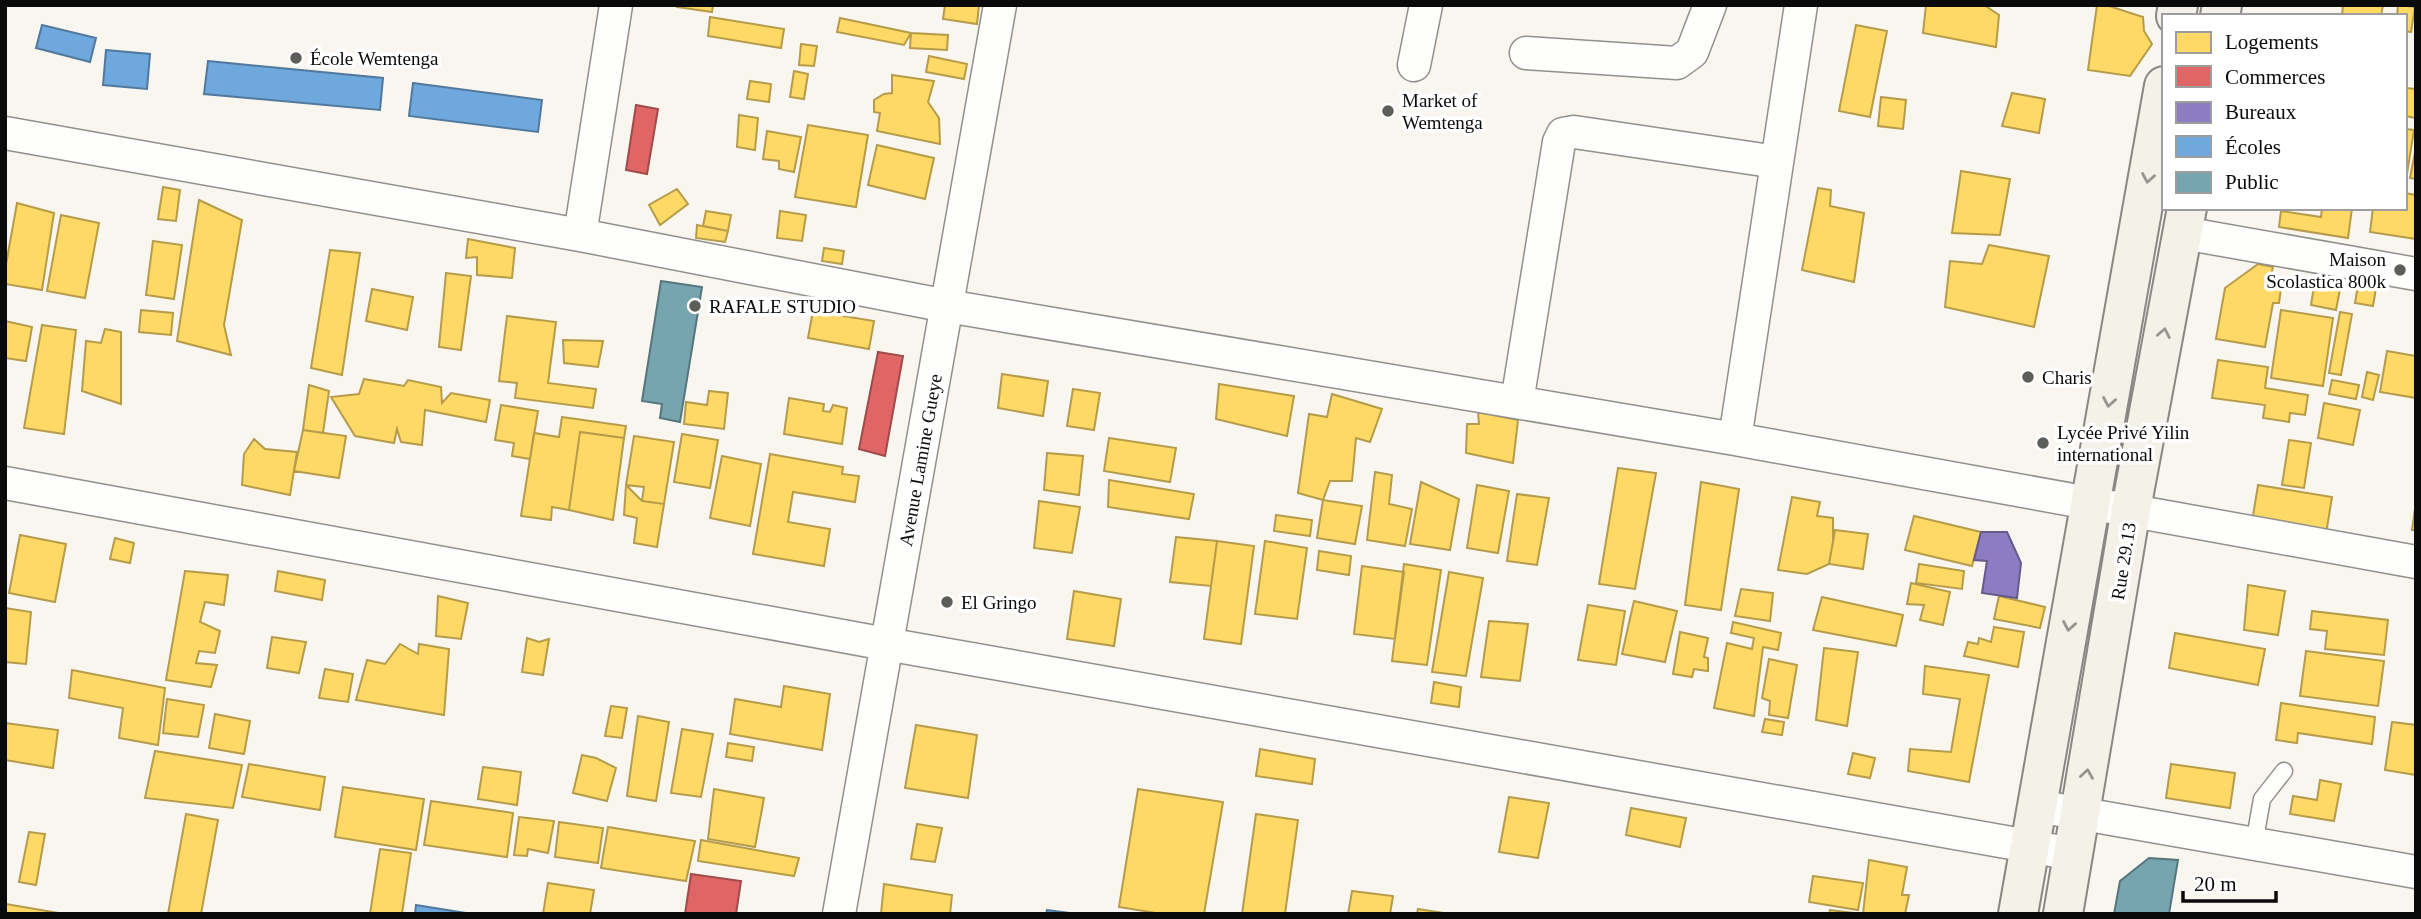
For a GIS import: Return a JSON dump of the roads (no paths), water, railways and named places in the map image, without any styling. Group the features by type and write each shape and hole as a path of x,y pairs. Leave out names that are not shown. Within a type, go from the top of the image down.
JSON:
{"main road":[{"path":"2018,914 2162,98"},
{"name":"Rue 29.13","path":"2063,914 2131,509 2185,221"}],"street":[{"path":"579,235 616,5"},
{"name":"Avenue Lamine Gueye","path":"839,914 1000,5"},
{"path":"1414,65 1426,5"},
{"path":"1526,54 1677,63 1692,52 1710,5"},
{"path":"1735,439 1801,5"},
{"path":"1517,402 1559,142 1563,134 1574,132 1777,162"},
{"path":"5,133 579,235 947,306 1735,439 2416,562"},
{"path":"2185,221 2416,274"},
{"path":"5,484 886,644 2073,854"},
{"path":"2037,806 2416,872"}],"lane":[{"path":"2254,844 2262,799 2284,771"}],"place":[{"name":"École Wemtenga","path":"296,58"},
{"name":"Market of Wemtenga","path":"1388,111"},
{"name":"Maison Scolastica 800k","path":"2400,270"},
{"name":"RAFALE STUDIO","path":"695,306"},
{"name":"Charis","path":"2028,377"},
{"name":"Lycée Privé Yilin international","path":"2043,443"},
{"name":"El Gringo","path":"947,602"}]}
